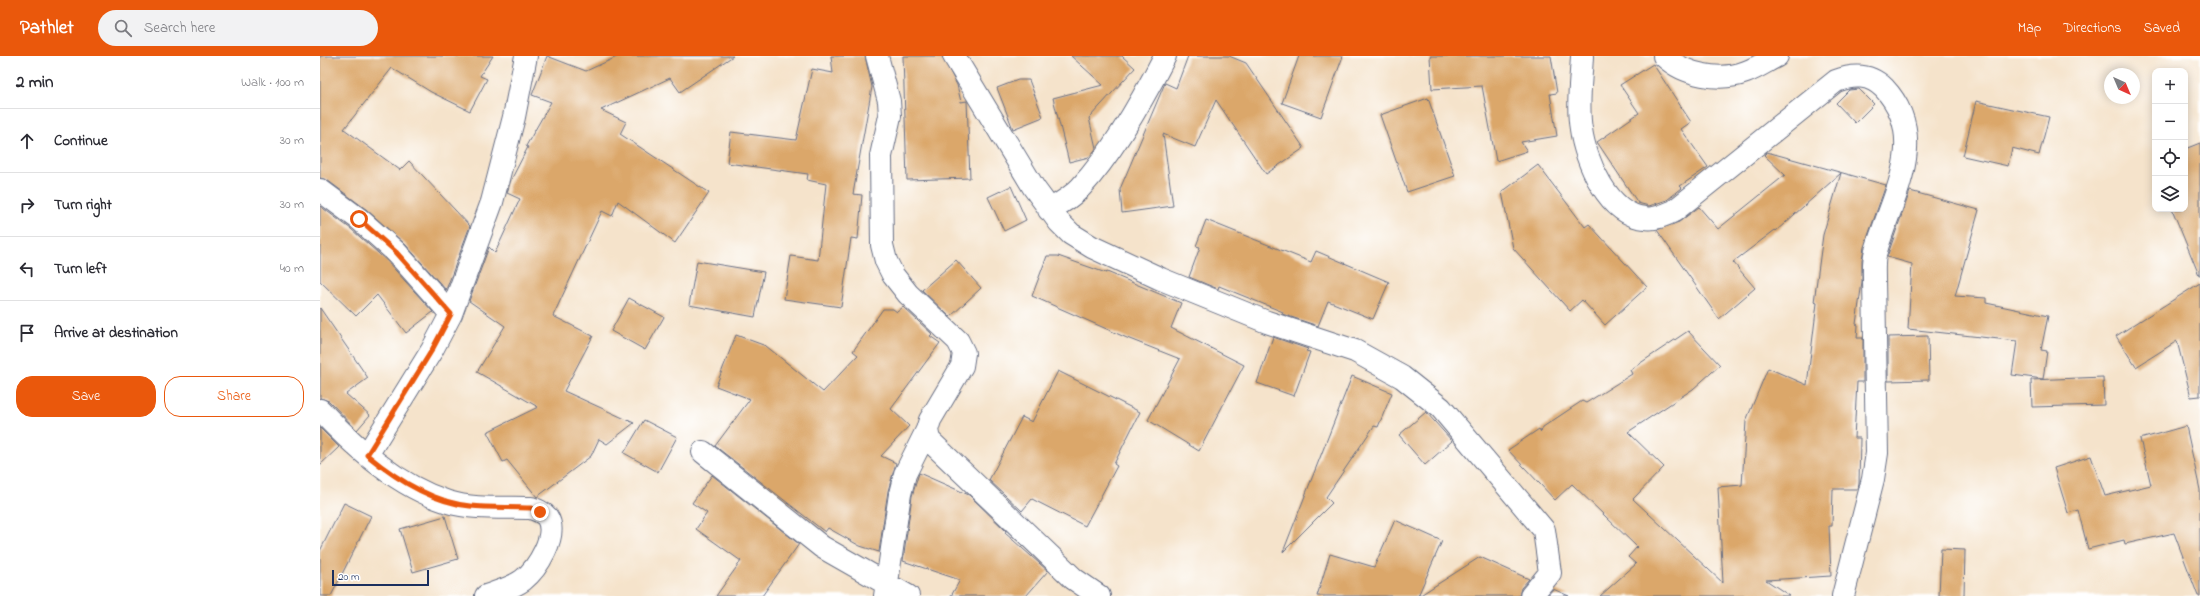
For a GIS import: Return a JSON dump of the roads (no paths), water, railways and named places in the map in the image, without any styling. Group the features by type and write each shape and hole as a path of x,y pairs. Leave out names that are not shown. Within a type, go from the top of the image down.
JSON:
{"street":[{"path":"367,455 432,350 451,314 492,202 512,124 526,56"},
{"path":"877,56 889,101 890,116 881,156 882,245 886,261 893,276 908,294 958,341 964,353 962,366 930,420 927,430 905,474 900,494 886,591"},
{"path":"954,56 1049,210 1071,234 1092,247 1161,279 1267,322 1355,351 1402,377 1436,403 1544,530 1550,574 1531,596"},
{"path":"1049,210 1066,200 1080,188 1093,172 1129,121 1165,56"},
{"path":"1582,56 1580,128 1585,151 1593,172 1616,204 1631,215 1645,219 1660,217 1674,211 1836,81 1850,76 1865,77 1881,86 1893,98 1904,126 1906,149 1900,185 1875,253 1874,279 1877,453 1873,479 1843,596"},
{"path":"1664,56 1674,65 1713,77 1745,72 1777,56"},
{"path":"320,190 359,219 396,252 451,314"},
{"path":"320,410 367,455 400,480 417,489 449,502 470,506 531,508 540,512 547,518 550,526 549,539 535,568 524,579 511,587 486,596"},
{"path":"927,430 929,440 941,453 1074,579 1099,596"},
{"path":"703,452 822,547 886,591 908,596"}]}
